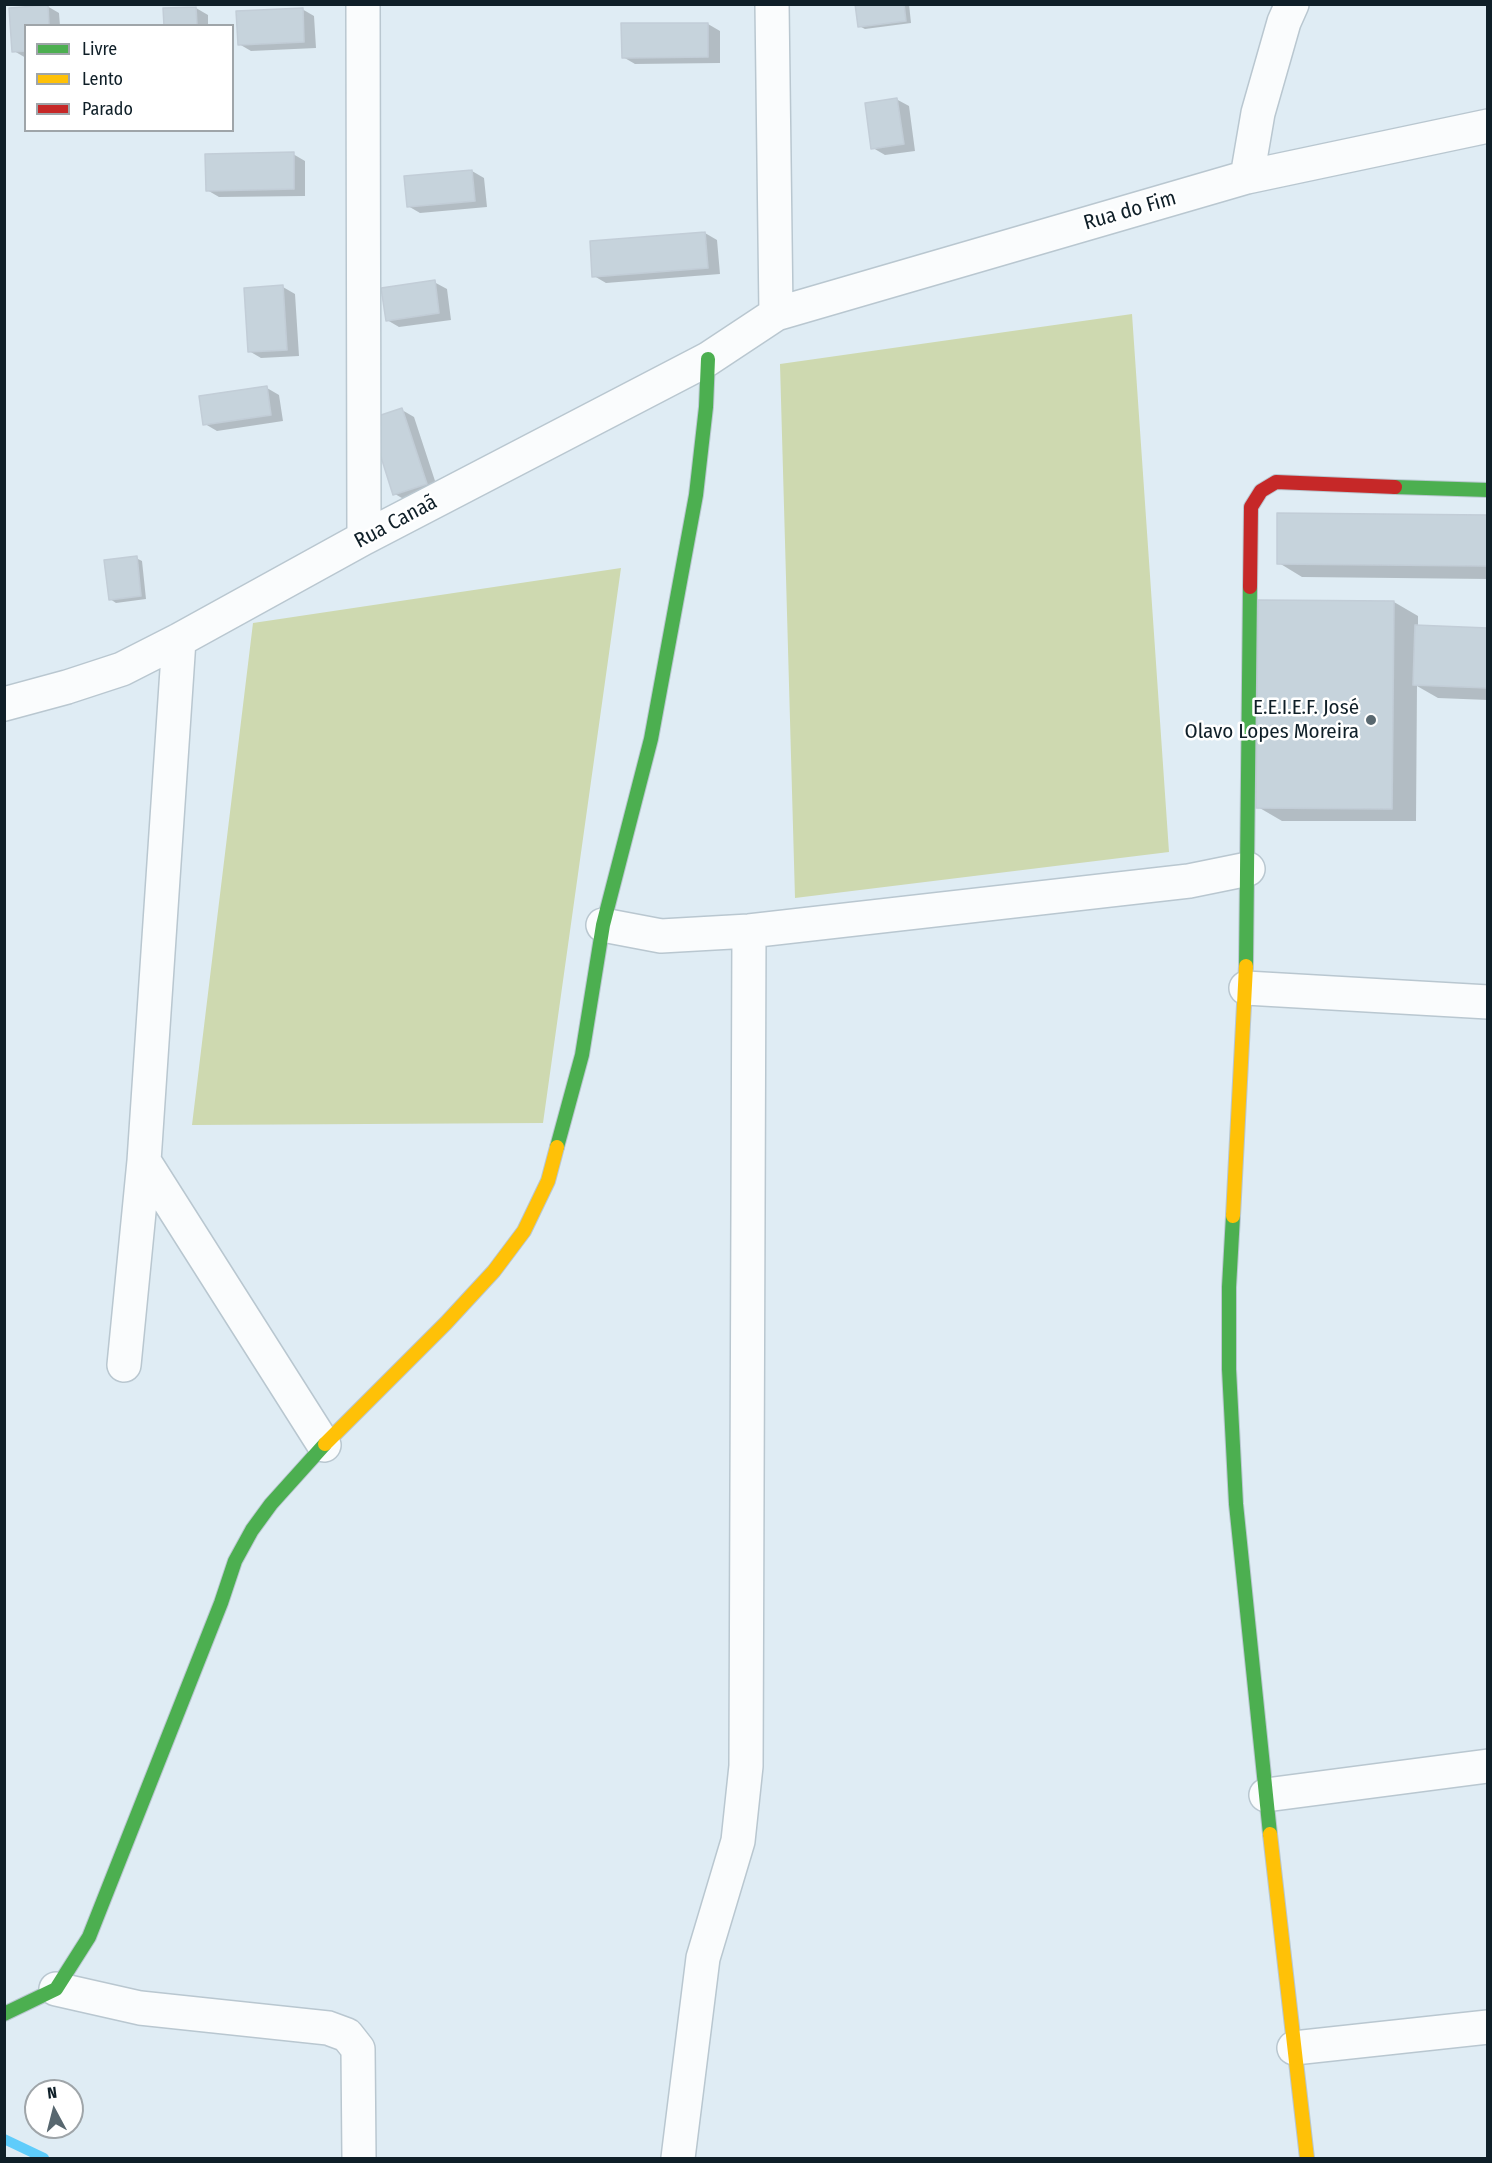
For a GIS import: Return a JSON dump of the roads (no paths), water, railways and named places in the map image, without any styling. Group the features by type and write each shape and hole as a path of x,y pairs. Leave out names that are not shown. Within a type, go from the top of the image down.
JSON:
{"street":[{"path":"363,4 364,538"},
{"path":"772,4 776,314"},
{"path":"1247,177 1261,101 1284,22 1292,4"},
{"name":"Rua do Fim","path":"776,314 1247,177 1488,126"},
{"name":"Rua Canaã","path":"4,704 122,669 364,538 708,359 776,314"},
{"path":"4,2014 56,1989 88,1937 221,1603 235,1562 252,1530 271,1504 324,1445 446,1323 494,1271 524,1231 548,1181 582,1055 603,925 651,739 696,495 706,407 708,359"},
{"path":"1307,2158 1236,1504 1229,1369 1229,1287 1246,988 1251,507 1261,491 1276,482 1488,490"},
{"path":"124,1365 144,1161 179,640"},
{"path":"603,925 662,936 749,931 1189,881 1248,869"},
{"path":"678,2158 703,1958 738,1841 746,1766 749,931"},
{"path":"1246,988 1488,1003"},
{"path":"144,1161 324,1445"},
{"path":"1266,1795 1488,1766"},
{"path":"56,1989 140,2008 328,2028 347,2035 358,2049 359,2158"},
{"path":"1294,2048 1488,2027"}],"waterway":[{"path":"4,2139 44,2158"}],"place":[{"name":"E.E.I.E.F. José Olavo Lopes Moreira","path":"1371,720"}]}
